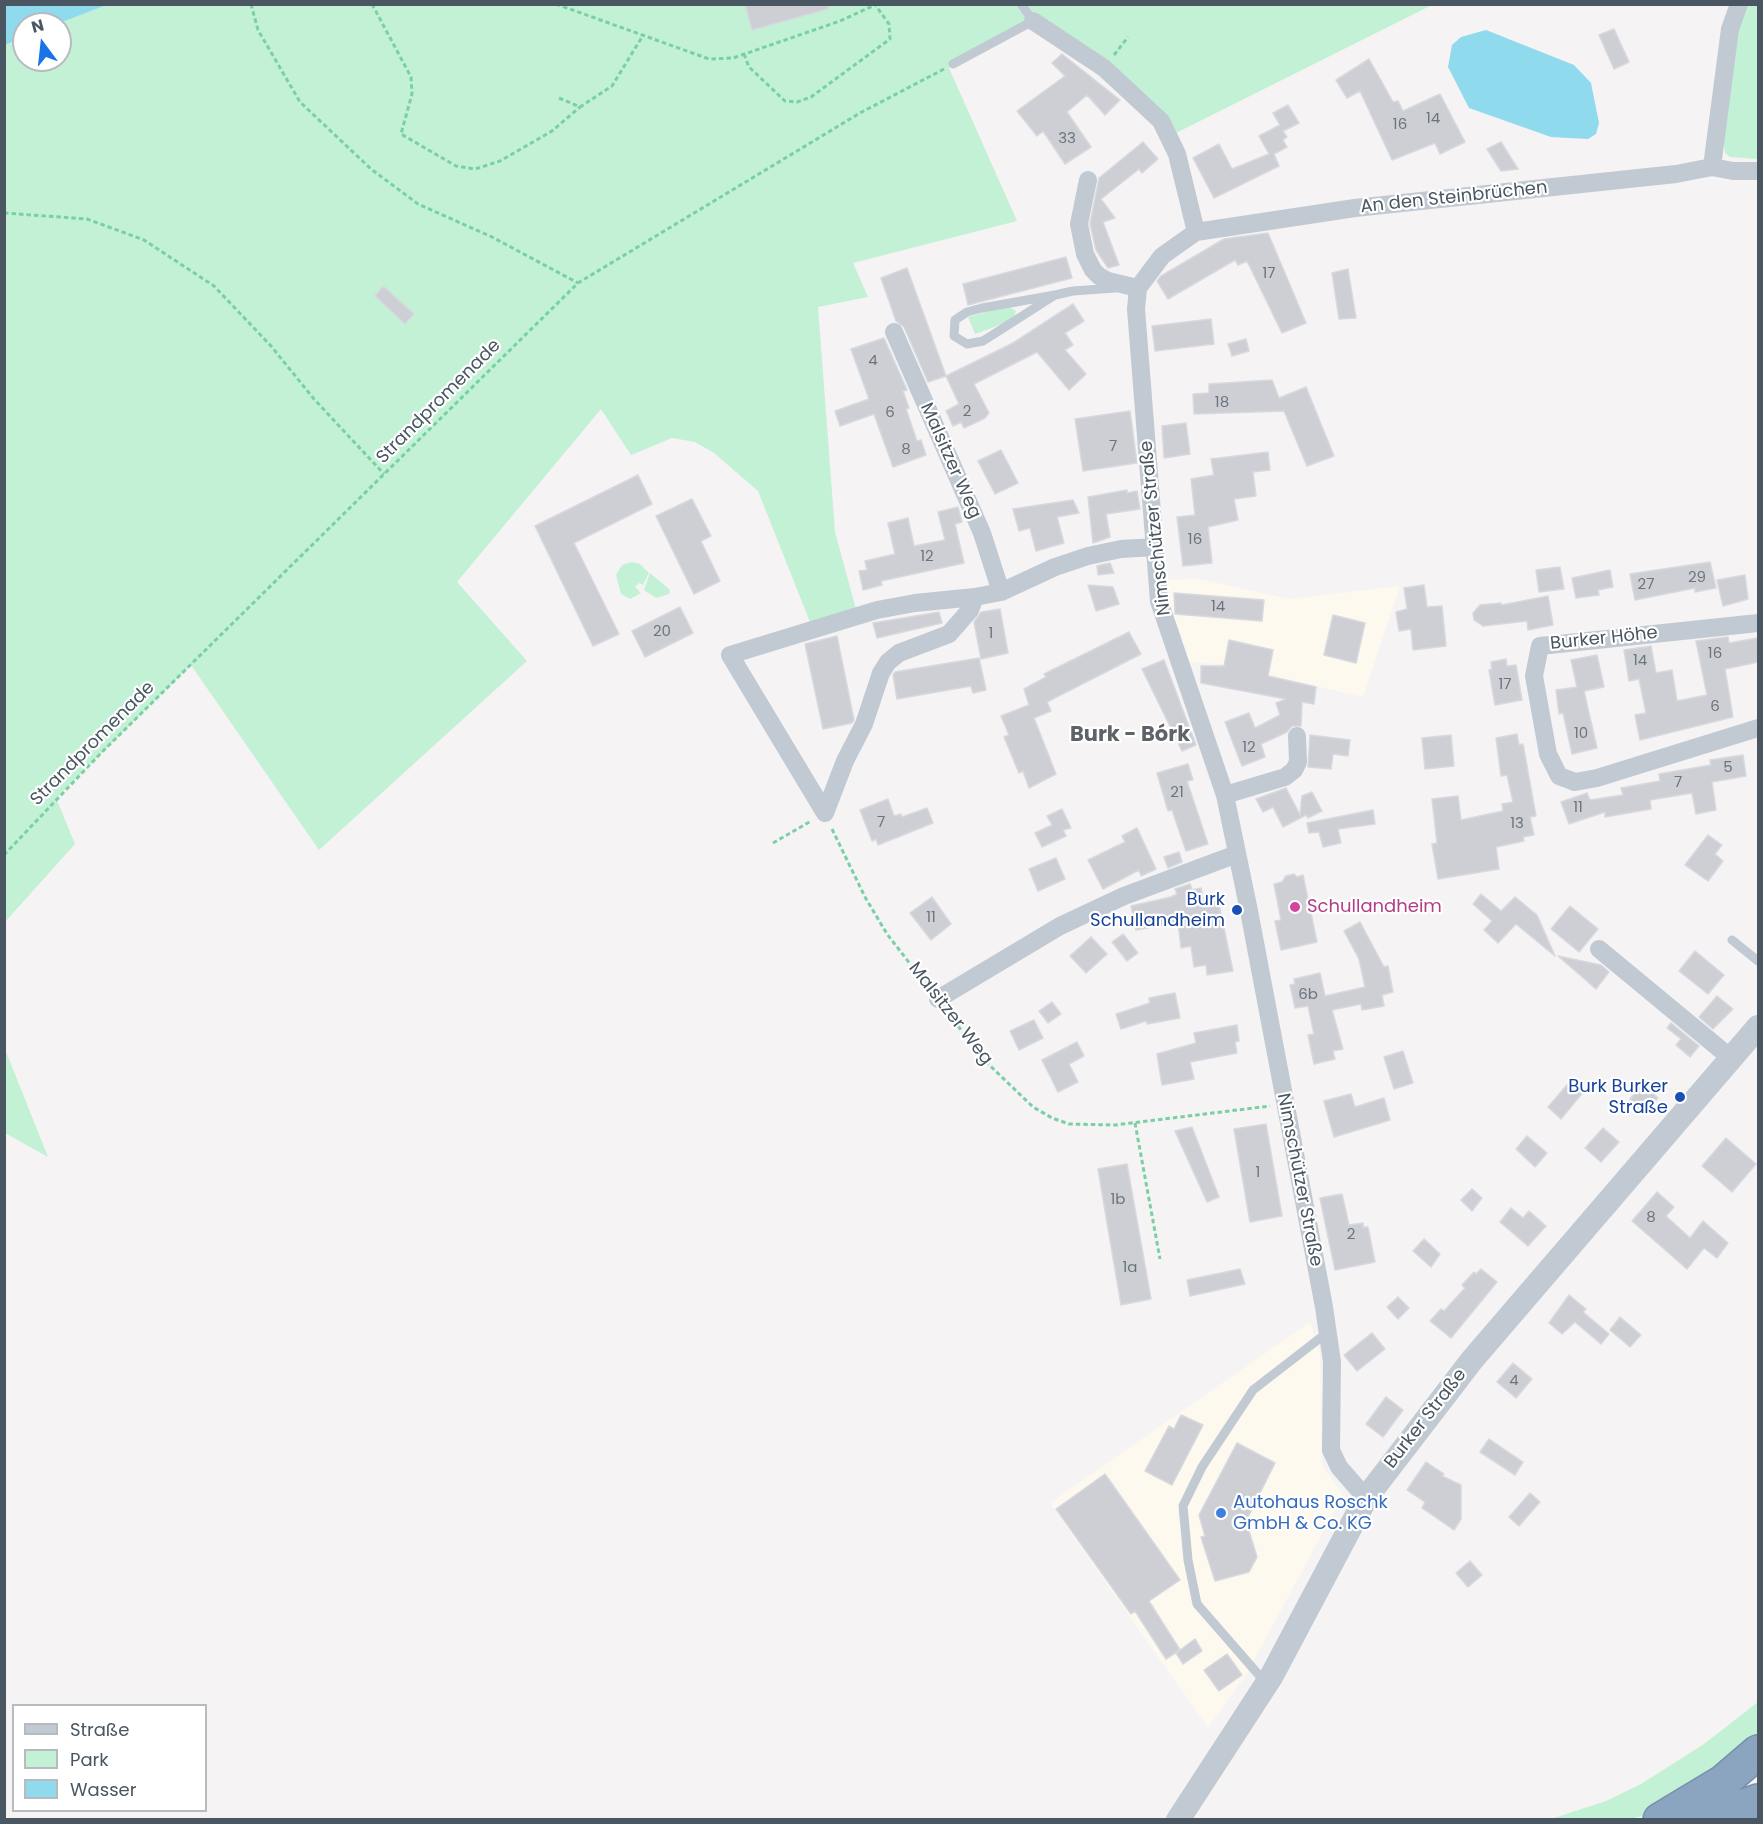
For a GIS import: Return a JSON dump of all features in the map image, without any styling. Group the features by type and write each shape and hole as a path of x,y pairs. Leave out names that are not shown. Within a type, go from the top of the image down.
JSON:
{"highway":[{"path":"1660,1820 1723,1782 1758,1752"},
{"path":"1705,1820 1758,1801"}],"street":[{"path":"1712,167 1730,29 1739,4"},
{"path":"1032,21 1104,68 1161,122 1177,154 1196,232 1162,256 1138,288 1108,281 1093,270 1085,254 1079,224 1088,180"},
{"name":"An den Steinbrüchen","path":"1196,232 1355,208 1676,174 1712,167 1758,171"},
{"name":"Nimschützer Straße","path":"1138,288 1136,309 1163,619 1225,795 1237,854 1328,1332 1332,1362 1331,1450 1339,1467 1366,1498"},
{"name":"Malsitzer Weg","path":"894,332 982,533 1001,592"},
{"path":"825,813 730,655 878,610 1001,592 1055,567 1088,556 1121,549 1155,547"},
{"path":"825,813 844,761 864,724 881,673 888,662 899,653 949,634 964,618 975,597"},
{"name":"Burker Höhe","path":"1758,623 1540,646 1534,676 1548,754 1559,776 1575,782 1597,778 1758,728"},
{"path":"1225,795 1285,777 1294,770 1298,756 1297,736"},
{"path":"938,999 1060,926 1124,896 1237,854"},
{"path":"1599,949 1732,1059"},
{"name":"Burker Straße","path":"1178,1820 1267,1684 1366,1498 1472,1360 1758,1027"}],"lane":[{"path":"953,64 1032,21 1021,4"},
{"path":"1055,295 983,341 967,344 954,336 952,324 958,315 982,308 1055,295 1100,288 1138,288"},
{"path":"1732,940 1758,961"},
{"path":"1267,1684 1197,1604 1188,1560 1183,1506 1202,1467 1253,1390 1328,1332"}],"path":[{"path":"251,4 258,30 300,102 371,169 418,204 492,237 578,283"},
{"path":"372,4 411,77 412,94 400,134 456,166 475,169 500,161 552,130 580,107 612,86 642,36"},
{"path":"556,4 710,59 733,58 877,5 889,24 890,39 811,97 798,102 785,101 776,94 749,67 744,54"},
{"name":"Strandpromenade","path":"4,855 93,760 578,283 860,113 953,64"},
{"path":"559,98 580,107"},
{"path":"4,213 87,219 144,240 214,286 271,346 314,399 384,474"},
{"path":"773,843 825,813"},
{"name":"Malsitzer Weg","path":"825,813 865,897 887,934 982,1058 1033,1107 1052,1118 1070,1124 1115,1125 1284,1105"},
{"path":"1135,1123 1161,1259"}],"shaded area":[{"path":"1199,579 1290,599 1400,586 1363,697 1221,664 1187,662 1175,625 1167,580"},
{"path":"1310,1322 1320,1352 1322,1465 1343,1495 1246,1675 1208,1728 1050,1503"}],"green space":[{"path":"106,4 1432,5 1172,135 1033,21 953,64 949,68 1017,221 853,263 868,297 818,307 835,532 857,613 812,627 758,491 714,453 695,442 672,438 631,455 601,409 457,582 527,661 319,850 191,665 56,798 75,844 5,922 4,45 12,42 12,72 72,72 72,18"},
{"path":"1747,5 1758,5 1758,159 1730,157 1725,153 1723,138 1735,30"},
{"path":"1008,306 1016,311 1013,320 975,334 968,317"},
{"path":"632,562 640,564 649,573 643,585 639,583 635,587 641,593 630,599 621,594 616,575 622,565"},
{"path":"650,573 670,590 669,594 656,598 644,590"},
{"path":"5,1049 48,1157 5,1133"},
{"path":"1758,1702 1758,1740 1653,1813 1631,1819 1548,1820 1606,1801 1641,1784 1704,1744"}],"water":[{"path":"5,4 106,4 72,18 72,12 12,12 12,42 5,45"},
{"path":"1486,30 1574,65 1591,83 1599,123 1596,134 1588,139 1551,137 1469,108 1448,67 1452,45 1461,37"}],"building":[{"path":"745,4 828,4 828,9 752,30"},
{"path":"1614,29 1629,62 1614,69 1599,35"},
{"path":"1062,54 1120,100 1105,115 1087,95 1067,112 1091,147 1065,164 1043,131 1037,136 1017,111 1065,76 1052,63"},
{"path":"1369,59 1393,102 1398,101 1403,111 1440,94 1465,142 1440,154 1435,143 1392,160 1360,91 1347,98 1336,80"},
{"path":"1288,105 1299,123 1283,131 1287,137 1283,140 1287,147 1274,154 1279,166 1214,198 1193,158 1219,144 1232,169 1269,154 1259,136 1280,125 1273,113"},
{"path":"1143,142 1158,159 1142,173 1139,169 1101,199 1115,218 1103,222 1119,265 1108,268 1096,250 1090,224 1099,178"},
{"path":"1501,142 1518,169 1501,171 1487,149"},
{"path":"1268,233 1306,323 1282,333 1247,261 1238,265 1235,260 1168,299 1157,281 1161,276 1224,239"},
{"path":"1066,257 1072,278 968,305 963,284"},
{"path":"907,268 946,376 928,382 904,327 896,321 881,278"},
{"path":"1348,269 1356,318 1339,319 1332,273"},
{"path":"383,286 414,314 405,324 375,296"},
{"path":"1073,304 1084,321 1065,333 1073,345 1065,350 1086,374 1069,390 1037,352 974,384 989,413 985,418 964,428 961,422 953,426 946,411 959,404 946,376 1013,343"},
{"path":"1211,319 1214,344 1155,351 1152,326"},
{"path":"884,338 907,390 903,391 909,408 906,409 917,441 921,440 926,455 893,467 874,414 840,426 835,411 869,399 851,349"},
{"path":"1246,339 1249,351 1232,356 1228,344"},
{"path":"1272,380 1279,398 1306,387 1334,456 1307,466 1284,411 1194,414 1193,394 1209,393 1209,384"},
{"path":"1130,411 1137,463 1083,471 1075,419"},
{"path":"1186,423 1190,454 1164,458 1162,426"},
{"path":"1001,450 1018,483 995,494 978,461"},
{"path":"1268,452 1270,470 1253,472 1256,496 1234,499 1238,520 1208,527 1212,563 1183,566 1177,517 1195,515 1191,479 1214,475 1211,459"},
{"path":"638,475 652,504 574,543 619,634 593,646 535,526"},
{"path":"1127,490 1127,493 1137,491 1140,509 1106,514 1110,537 1093,543 1088,497"},
{"path":"692,499 711,536 701,541 720,581 694,594 656,516"},
{"path":"1073,500 1079,513 1057,517 1064,543 1036,551 1030,528 1019,531 1013,509"},
{"path":"958,507 962,522 955,524 964,563 881,581 882,585 863,590 859,571 867,570 865,561 895,554 888,523 908,518 914,546 945,540 938,512"},
{"path":"1710,562 1716,588 1695,592 1695,588 1635,600 1630,574"},
{"path":"1110,563 1114,573 1098,575 1097,566"},
{"path":"1560,567 1564,589 1539,592 1536,570"},
{"path":"1610,570 1613,587 1598,590 1599,595 1576,598 1572,578"},
{"path":"1745,575 1748,599 1723,606 1717,580"},
{"path":"1088,585 1113,587 1119,604 1096,611"},
{"path":"1424,585 1427,607 1442,606 1446,646 1413,650 1411,629 1399,631 1396,612 1407,609 1404,588"},
{"path":"1174,593 1264,600 1262,621 1175,614"},
{"path":"1548,596 1553,625 1528,630 1527,621 1483,626 1474,620 1473,613 1480,605 1501,603 1502,605"},
{"path":"680,607 693,633 645,657 632,631"},
{"path":"1000,609 1008,653 981,659 974,622 981,612"},
{"path":"939,612 942,623 877,638 873,623"},
{"path":"1333,615 1365,623 1356,663 1324,655"},
{"path":"1129,632 1141,654 1047,702 1051,711 1034,718 1056,774 1029,788 1023,771 1019,773 1004,737 1009,735 1001,716 1029,705 1024,689 1046,677 1044,674"},
{"path":"837,636 854,720 852,723 823,729 805,644"},
{"path":"1728,637 1729,643 1758,638 1758,662 1725,669 1733,717 1640,740 1635,715 1646,713 1639,679 1629,681 1624,650 1651,646 1656,673 1672,670 1677,701 1707,695 1696,641"},
{"path":"1229,640 1273,650 1268,676 1316,687 1314,704 1302,702 1301,726 1292,726 1287,732 1261,744 1265,757 1242,766 1225,722 1249,713 1255,728 1280,715 1276,703 1286,699 1201,683 1201,666 1224,666"},
{"path":"1597,655 1604,687 1584,691 1597,748 1572,754 1563,713 1559,714 1556,690 1577,687 1571,660"},
{"path":"979,658 986,690 973,693 971,686 897,699 893,675 895,672"},
{"path":"1506,659 1507,666 1516,665 1522,700 1495,705 1489,670 1492,669 1491,662"},
{"path":"1164,660 1196,745 1182,751 1142,669"},
{"path":"1517,734 1519,745 1523,744 1536,816 1530,817 1534,835 1523,837 1524,841 1496,847 1499,869 1438,879 1432,844 1437,843 1432,799 1458,796 1461,820 1503,811 1502,804 1513,802 1507,775 1501,776 1496,738"},
{"path":"1310,735 1350,740 1348,756 1333,754 1331,769 1308,767"},
{"path":"1451,735 1454,766 1425,769 1422,738"},
{"path":"1743,755 1746,776 1712,782 1716,810 1696,814 1692,793 1650,800 1651,809 1605,817 1605,812 1569,824 1561,802 1587,793 1590,800 1623,795 1621,788 1660,781 1659,774 1711,765 1710,760"},
{"path":"1188,764 1193,780 1187,781 1208,844 1186,851 1172,810 1168,811 1157,773"},
{"path":"1286,788 1300,815 1302,796 1312,792 1322,811 1308,818 1306,815 1283,827 1273,807 1263,812 1256,799"},
{"path":"888,799 894,816 901,814 902,817 927,808 933,823 878,845 876,839 872,841 860,810"},
{"path":"1062,809 1071,828 1063,830 1066,836 1042,847 1035,833 1052,825 1047,816"},
{"path":"1373,810 1375,824 1338,829 1341,843 1323,847 1319,832 1309,833 1307,823"},
{"path":"1137,828 1156,869 1141,876 1139,870 1103,889 1088,860 1125,842 1122,836"},
{"path":"1708,835 1722,845 1715,854 1723,861 1708,881 1685,865"},
{"path":"1179,852 1182,862 1168,868 1164,857"},
{"path":"1056,858 1065,879 1038,891 1029,869"},
{"path":"1294,874 1297,877 1303,875 1317,942 1281,950 1275,921 1281,920 1274,884"},
{"path":"1190,884 1192,890 1201,888 1204,903 1218,900 1233,971 1207,975 1206,965 1194,967 1191,946 1181,948 1178,922 1136,930 1131,906 1171,897 1177,894 1175,889"},
{"path":"1481,894 1501,911 1515,897 1537,915 1555,956 1516,924 1498,943 1484,930 1492,921 1473,904"},
{"path":"932,897 951,924 931,940 910,913"},
{"path":"1570,906 1598,929 1579,952 1551,929"},
{"path":"1360,922 1384,967 1388,966 1393,992 1382,995 1384,1006 1362,1010 1361,1004 1332,1010 1343,1049 1333,1051 1335,1059 1314,1064 1308,1035 1314,1034 1308,1006 1295,1008 1290,985 1295,984 1294,979 1320,973 1325,996 1365,987 1359,959 1344,931"},
{"path":"1123,934 1138,953 1127,961 1112,942"},
{"path":"1091,937 1107,954 1086,973 1070,956"},
{"path":"1695,951 1724,975 1708,994 1679,971"},
{"path":"1558,956 1601,965 1609,972 1596,989"},
{"path":"1175,993 1180,1018 1147,1024 1146,1021 1121,1029 1116,1014 1150,1003 1149,998"},
{"path":"1717,996 1733,1009 1713,1029 1699,1017"},
{"path":"1052,1002 1061,1014 1048,1023 1039,1011"},
{"path":"1034,1020 1043,1038 1019,1050 1010,1031"},
{"path":"1671,1023 1699,1046 1690,1057 1676,1045 1681,1039 1667,1028"},
{"path":"1237,1025 1239,1041 1235,1042 1237,1053 1190,1062 1194,1079 1162,1085 1157,1054 1196,1043 1194,1033"},
{"path":"1077,1042 1084,1056 1069,1064 1078,1082 1058,1092 1042,1060"},
{"path":"1403,1051 1413,1083 1394,1089 1384,1057"},
{"path":"1572,1079 1585,1090 1561,1119 1548,1107"},
{"path":"1643,1084 1658,1098 1644,1113 1630,1099"},
{"path":"1351,1094 1355,1107 1384,1098 1390,1120 1334,1137 1324,1101"},
{"path":"1266,1124 1282,1216 1250,1222 1234,1129"},
{"path":"1192,1127 1219,1197 1207,1202 1175,1131"},
{"path":"1603,1128 1619,1142 1601,1162 1585,1148"},
{"path":"1527,1136 1547,1153 1535,1167 1516,1149"},
{"path":"1726,1138 1756,1164 1732,1192 1702,1166"},
{"path":"1127,1164 1151,1299 1121,1305 1098,1169"},
{"path":"1472,1189 1482,1198 1472,1211 1461,1200"},
{"path":"1657,1192 1674,1207 1666,1216 1690,1238 1703,1221 1728,1243 1717,1258 1704,1248 1687,1269 1632,1221"},
{"path":"1342,1194 1349,1225 1363,1223 1363,1227 1368,1227 1375,1262 1335,1270 1320,1198"},
{"path":"1511,1208 1523,1218 1529,1211 1546,1226 1528,1246 1500,1222"},
{"path":"1424,1239 1440,1254 1431,1267 1413,1251"},
{"path":"1240,1269 1245,1284 1190,1296 1187,1280"},
{"path":"1481,1269 1497,1282 1451,1338 1430,1321 1441,1309 1444,1311 1465,1288 1462,1285 1474,1272 1476,1274"},
{"path":"1569,1295 1586,1309 1583,1312 1609,1334 1601,1344 1575,1322 1562,1334 1549,1323"},
{"path":"1398,1297 1409,1308 1398,1319 1387,1307"},
{"path":"1620,1317 1641,1335 1630,1347 1610,1330"},
{"path":"1372,1333 1385,1349 1357,1371 1344,1355"},
{"path":"1513,1363 1532,1379 1516,1398 1497,1382"},
{"path":"1386,1397 1403,1410 1383,1437 1366,1424"},
{"path":"1181,1415 1203,1425 1172,1485 1145,1471 1169,1426 1174,1429"},
{"path":"1489,1439 1523,1462 1515,1475 1480,1452"},
{"name":"Autohaus Roschk GmbH & Co. KG","path":"1237,1443 1275,1463 1246,1521 1257,1557 1249,1572 1215,1581 1201,1537 1205,1536 1199,1515"},
{"path":"1426,1462 1444,1474 1442,1476 1461,1485 1461,1519 1454,1530 1422,1508 1425,1502 1407,1490"},
{"path":"1105,1474 1180,1580 1149,1601 1180,1650 1166,1659 1135,1611 1131,1614 1056,1509"},
{"path":"1530,1493 1540,1502 1519,1526 1509,1517"},
{"path":"1470,1561 1482,1575 1468,1587 1456,1573"},
{"path":"1195,1639 1202,1651 1183,1664 1176,1653"},
{"path":"1227,1654 1242,1675 1219,1691 1204,1670"}],"place":[{"name":"Schullandheim","path":"1295,907"},
{"name":"Burk Schullandheim","path":"1237,910"},
{"name":"Burk Burker Straße","path":"1680,1097"},
{"name":"Autohaus Roschk GmbH & Co. KG","path":"1221,1513"}],"district":[{"name":"Burk - Bórk","path":"1130,736"}]}
